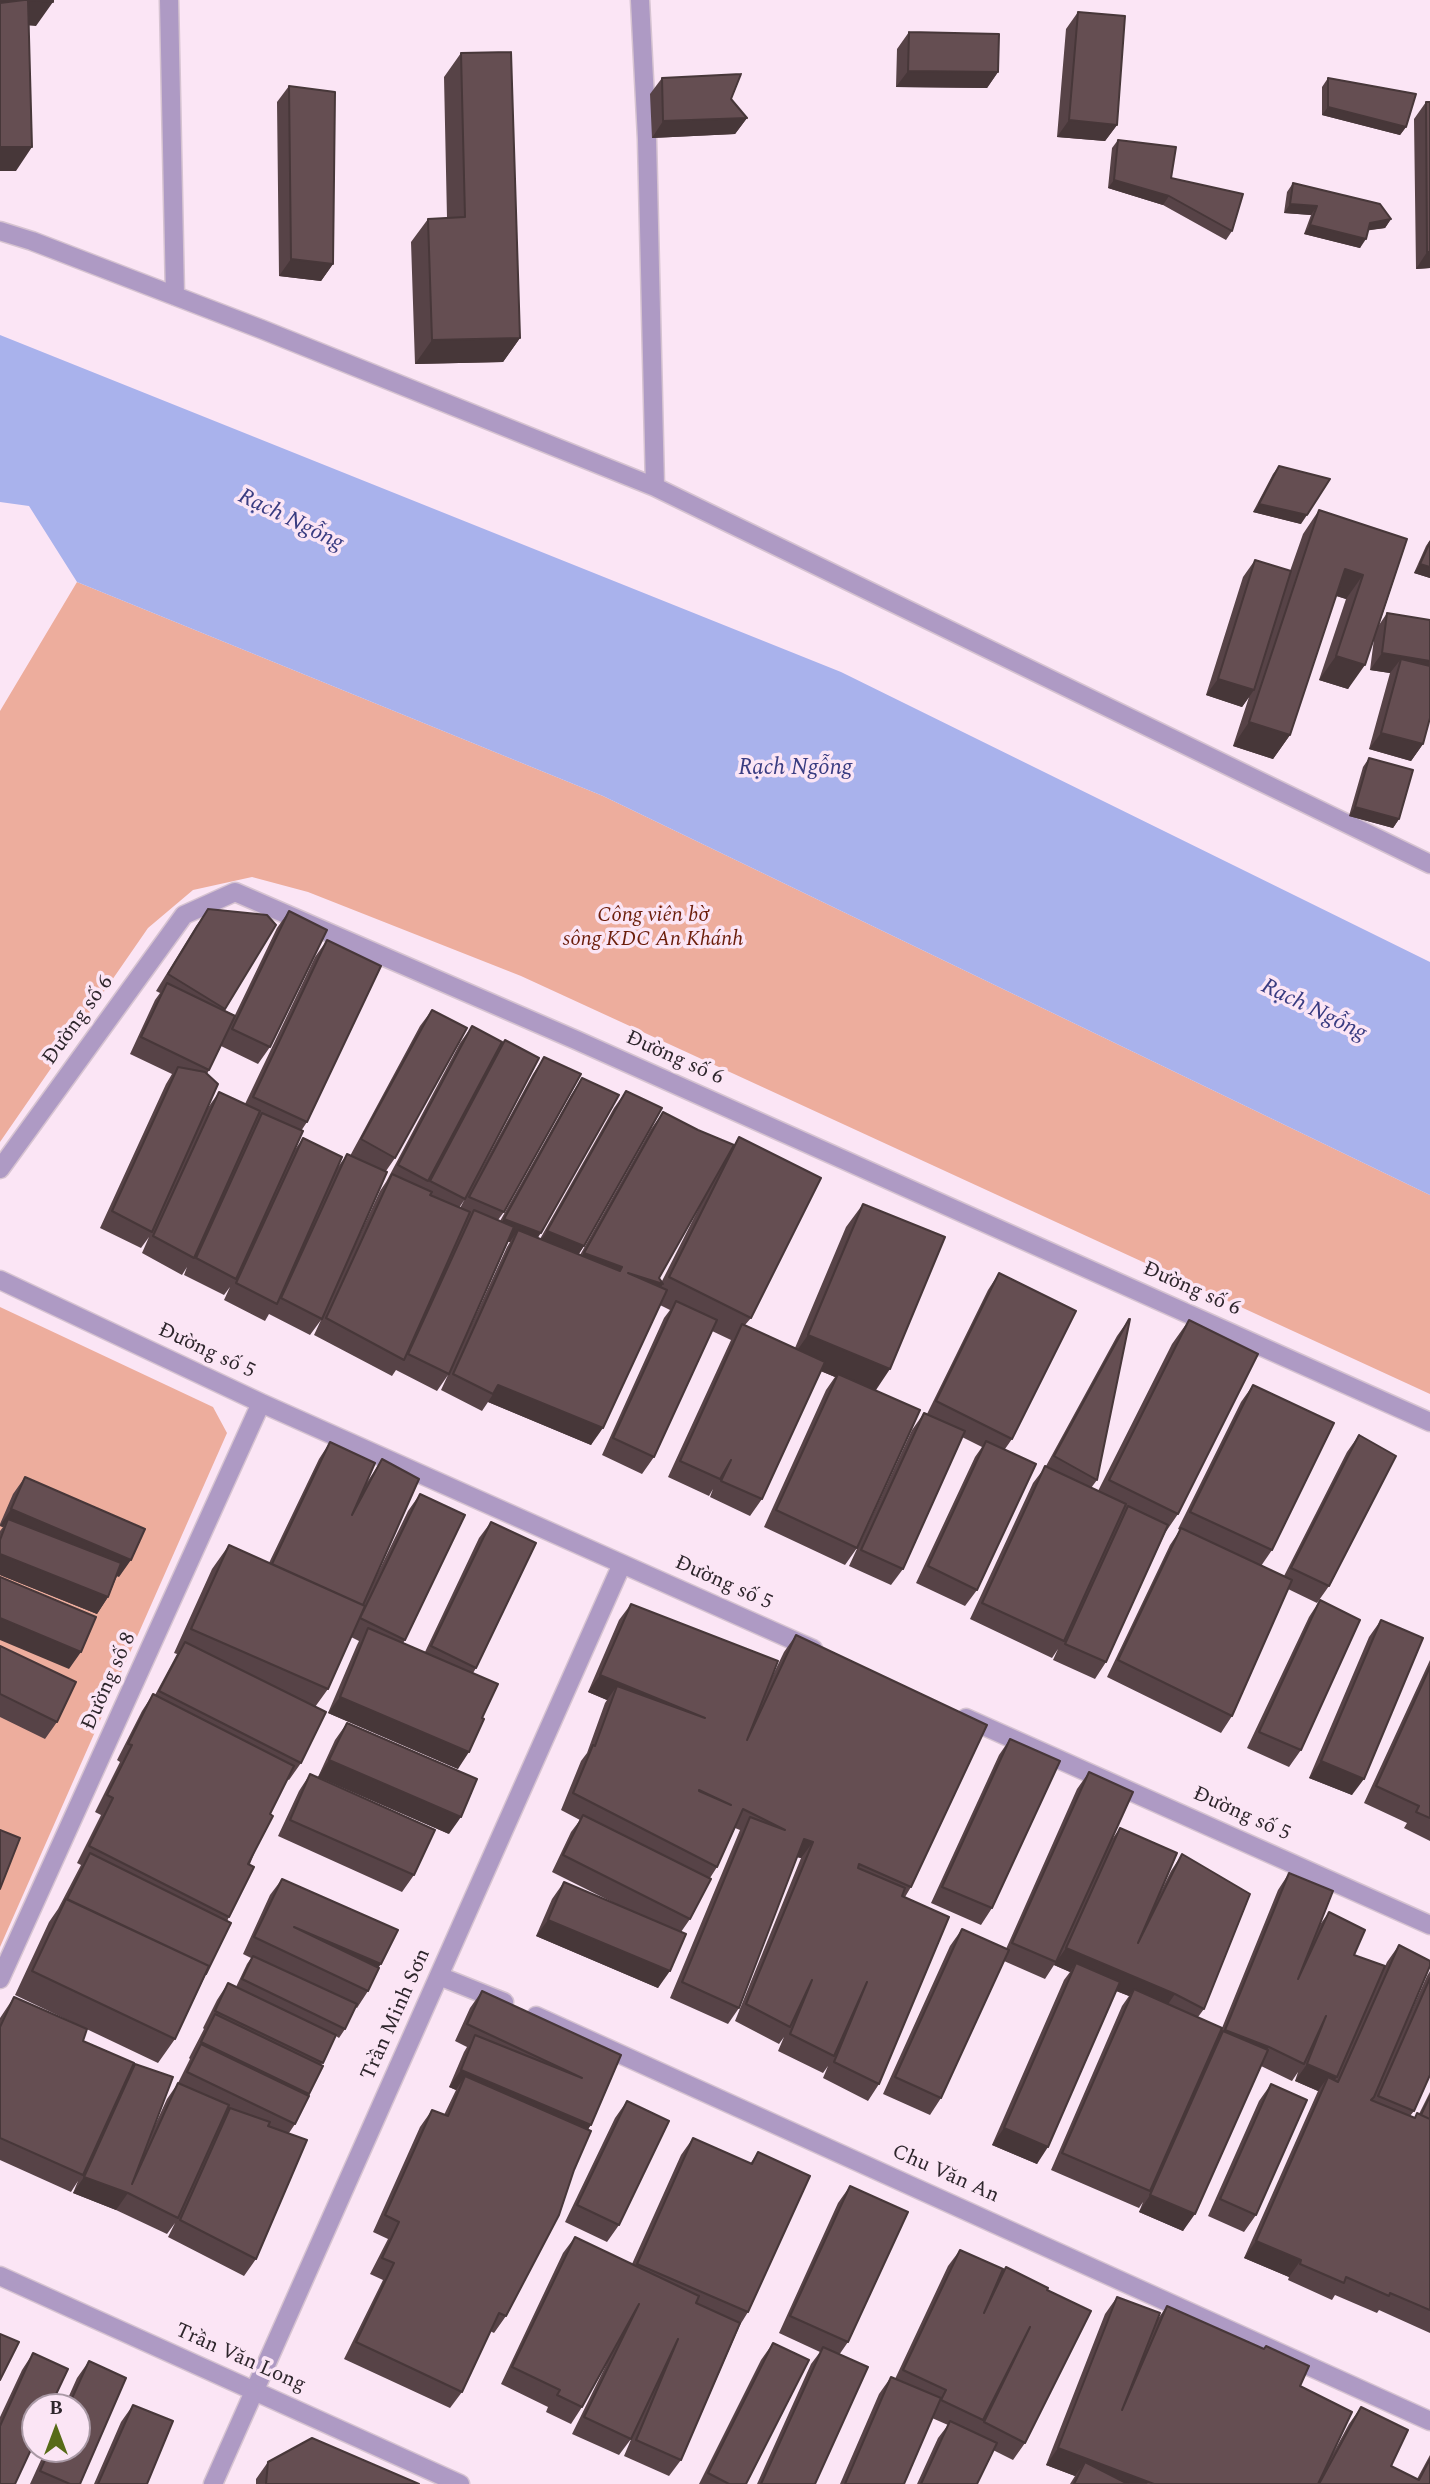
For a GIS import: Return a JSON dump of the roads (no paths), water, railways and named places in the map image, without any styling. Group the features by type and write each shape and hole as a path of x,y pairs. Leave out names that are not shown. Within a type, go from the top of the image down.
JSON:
{"street":[{"path":"169,0 175,296"},
{"path":"640,0 647,139 655,487"},
{"path":"0,231 175,296 655,487 1430,864"},
{"name":"Đường số 6","path":"0,1170 184,915 235,892 576,1040 1430,1422"},
{"name":"Đường số 5","path":"0,1280 261,1403 824,1654"},
{"name":"Đường số 8","path":"0,1979 261,1403"},
{"name":"Trần Minh Sơn","path":"213,2484 622,1564"},
{"name":"Đường số 5","path":"950,1710 1430,1925"},
{"name":"Chu Văn An","path":"439,1976 612,2050 1430,2421"},
{"name":"Trần Văn Long","path":"0,2276 460,2484"}],"water":[{"name":"Rạch Ngỗng","path":"0,335 841,672 1430,962 1430,1195 603,796 77,582 29,506 0,502"}],"park label":[{"name":"Công viên bờ sông KDC An Khánh","path":"653,929"}]}
